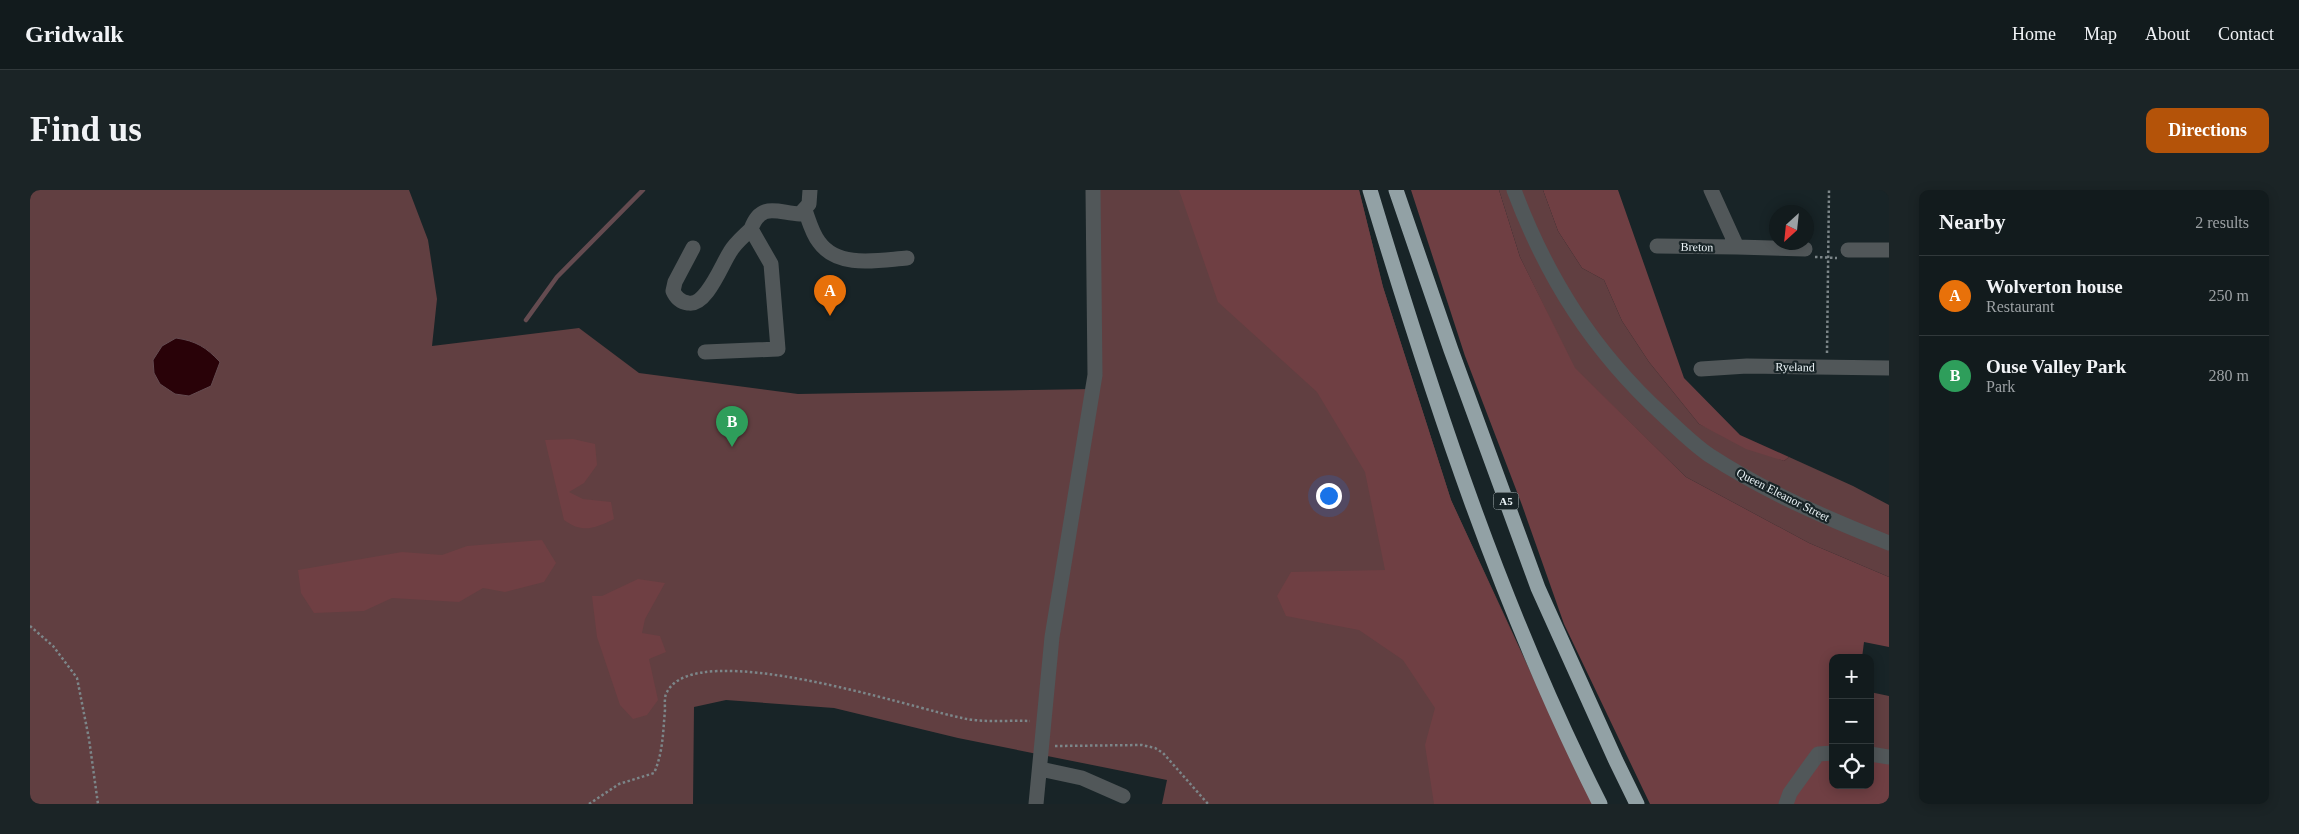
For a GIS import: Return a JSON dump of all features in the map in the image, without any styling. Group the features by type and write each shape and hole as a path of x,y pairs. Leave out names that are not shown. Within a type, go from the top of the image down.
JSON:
{"highway":[{"name":"A5","path":"1370,190 1420,357 1505,594 1600,804"},
{"name":"A5","path":"1396,190 1451,350 1538,588 1637,804"}],"street":[{"path":"694,248 674,282 673,291 682,302 691,304 699,302 705,295 731,250 751,229 754,221 763,212 776,210 800,214 805,210 811,196 810,190"},
{"path":"1036,804 1052,637 1095,375 1093,190"},
{"name":"Queen Eleanor Street","path":"1514,190 1530,233 1550,273 1573,312 1606,356 1646,399 1707,453 1758,485 1799,506 1889,543"},
{"name":"Breton","path":"1711,190 1737,248"},
{"path":"805,210 818,242 834,254 857,260 907,258"},
{"path":"705,352 778,349 770,264 751,229"},
{"name":"Breton","path":"1657,246 1769,248"},
{"path":"1848,250 1889,250"},
{"name":"Ryeland","path":"1701,369 1748,366 1889,368"},
{"path":"1786,804 1790,793 1818,754 1829,753"},
{"path":"1874,755 1889,757"},
{"path":"1040,769 1082,778 1123,796"}],"path":[{"path":"1827,367 1830,258 1829,190"},
{"path":"1807,250 1813,257 1830,258 1840,258 1848,250"},
{"path":"30,626 53,646 77,678 89,739 98,804"},
{"path":"590,804 619,784 654,773 660,759 666,692 678,679 713,671 770,672 841,687 964,719 1044,722"},
{"path":"1042,746 1146,746 1164,753 1208,804"}],"shaded area":[{"path":"30,190 409,190 428,240 437,299 432,346 579,328 639,373 798,394 1093,389 1093,190 1359,190 1383,287 1451,500 1592,804 1162,804 1167,780 958,738 834,708 726,700 694,707 693,804 30,804"},
{"path":"1179,190 1359,190 1383,287 1451,500 1575,770 1594,804 1434,804 1425,745 1435,708 1403,660 1359,630 1286,616 1277,596 1291,572 1385,570 1365,472 1317,392 1218,302"},
{"path":"1411,190 1499,190 1520,257 1575,368 1686,477 1809,543 1889,577 1889,647 1864,642 1862,654 1829,654 1829,789 1874,789 1874,755 1889,757 1889,804 1650,804 1564,624 1522,505 1465,356"},
{"path":"1499,190 1543,190 1558,231 1582,268 1604,280 1622,321 1649,362 1699,424 1784,461 1789,457 1853,486 1889,505 1889,577 1809,543 1686,477 1574,368 1520,257"},
{"path":"1543,190 1618,190 1684,378 1740,435 1789,457 1784,461 1746,449 1699,424 1649,362 1622,321 1604,280 1582,268 1558,231"},
{"path":"176,338 200,346 210,352 220,362 211,386 189,396 175,394 160,384 154,373 153,360 162,346"},
{"path":"573,439 595,444 597,465 584,483 569,492 583,499 611,502 614,519 595,527 577,527 564,520 545,440"},
{"path":"542,540 556,563 544,582 505,592 483,588 459,602 392,598 364,611 314,613 301,593 298,570 402,552 442,555 467,546"},
{"path":"638,579 665,583 645,619 642,633 660,636 666,652 649,659 658,700 647,715 633,719 620,705 597,637 592,596 602,596"},
{"path":"1874,693 1889,696 1889,804 1845,789 1874,789"}],"waterway":[{"path":"526,320 557,277 643,190"}],"place":[{"name":"Wolverton house","path":"830,316"},
{"name":"Ouse Valley Park","path":"732,447"}]}
